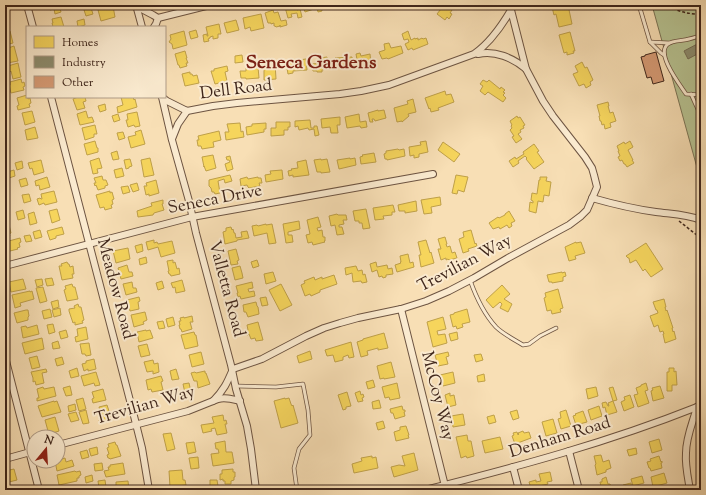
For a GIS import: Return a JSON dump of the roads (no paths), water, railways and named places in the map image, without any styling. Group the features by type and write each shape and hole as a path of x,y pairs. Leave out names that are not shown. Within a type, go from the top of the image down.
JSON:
{"street":[{"path":"27,5 33,26"},
{"path":"136,6 158,18 210,5"},
{"path":"136,6 142,26"},
{"path":"511,8 526,69 543,101 592,168 596,187 592,198 638,210 676,214 701,220"},
{"name":"Dell Road","path":"474,54 483,48 498,31 511,8"},
{"path":"155,26 158,18"},
{"name":"Dell Road","path":"163,98 187,111 237,103 340,94 390,84 474,54 486,52 513,59 526,69"},
{"name":"Meadow Road","path":"51,98 142,448 149,490"},
{"name":"Valletta Road","path":"162,98 247,426 256,490"},
{"name":"Dell Road","path":"172,140 178,124 187,111"},
{"name":"Seneca Drive","path":"5,266 192,217 433,174"},
{"name":"Trevilian Way","path":"232,369 262,359 321,329 340,322 401,309 426,301 449,291 574,222 587,210 592,198"},
{"name":"McCoy Way","path":"401,309 446,487"},
{"path":"5,357 26,431"},
{"path":"213,401 226,385 232,369"},
{"name":"Trevilian Way","path":"66,443 188,411 224,398 240,401"},
{"path":"690,490 686,451 689,434 699,405"},
{"name":"Denham Road","path":"425,490 446,487 569,452 663,420 699,405"},
{"path":"569,452 579,490"},
{"path":"5,459 26,454"},
{"path":"513,467 519,490"},
{"path":"35,469 39,490"}],"lane":[{"path":"639,5 650,42 664,55 675,79 686,94 701,95"},
{"path":"650,42 669,43 691,39 701,35"},
{"path":"664,55 666,46 669,43"},
{"path":"691,94 701,116"},
{"path":"470,280 474,294 483,310 497,328 523,345 529,344 540,336 556,328"},
{"path":"236,386 276,387 303,384 308,410 310,435 299,449 294,468 297,490"}],"district":[{"name":"Seneca Gardens","path":"311,63"}]}
